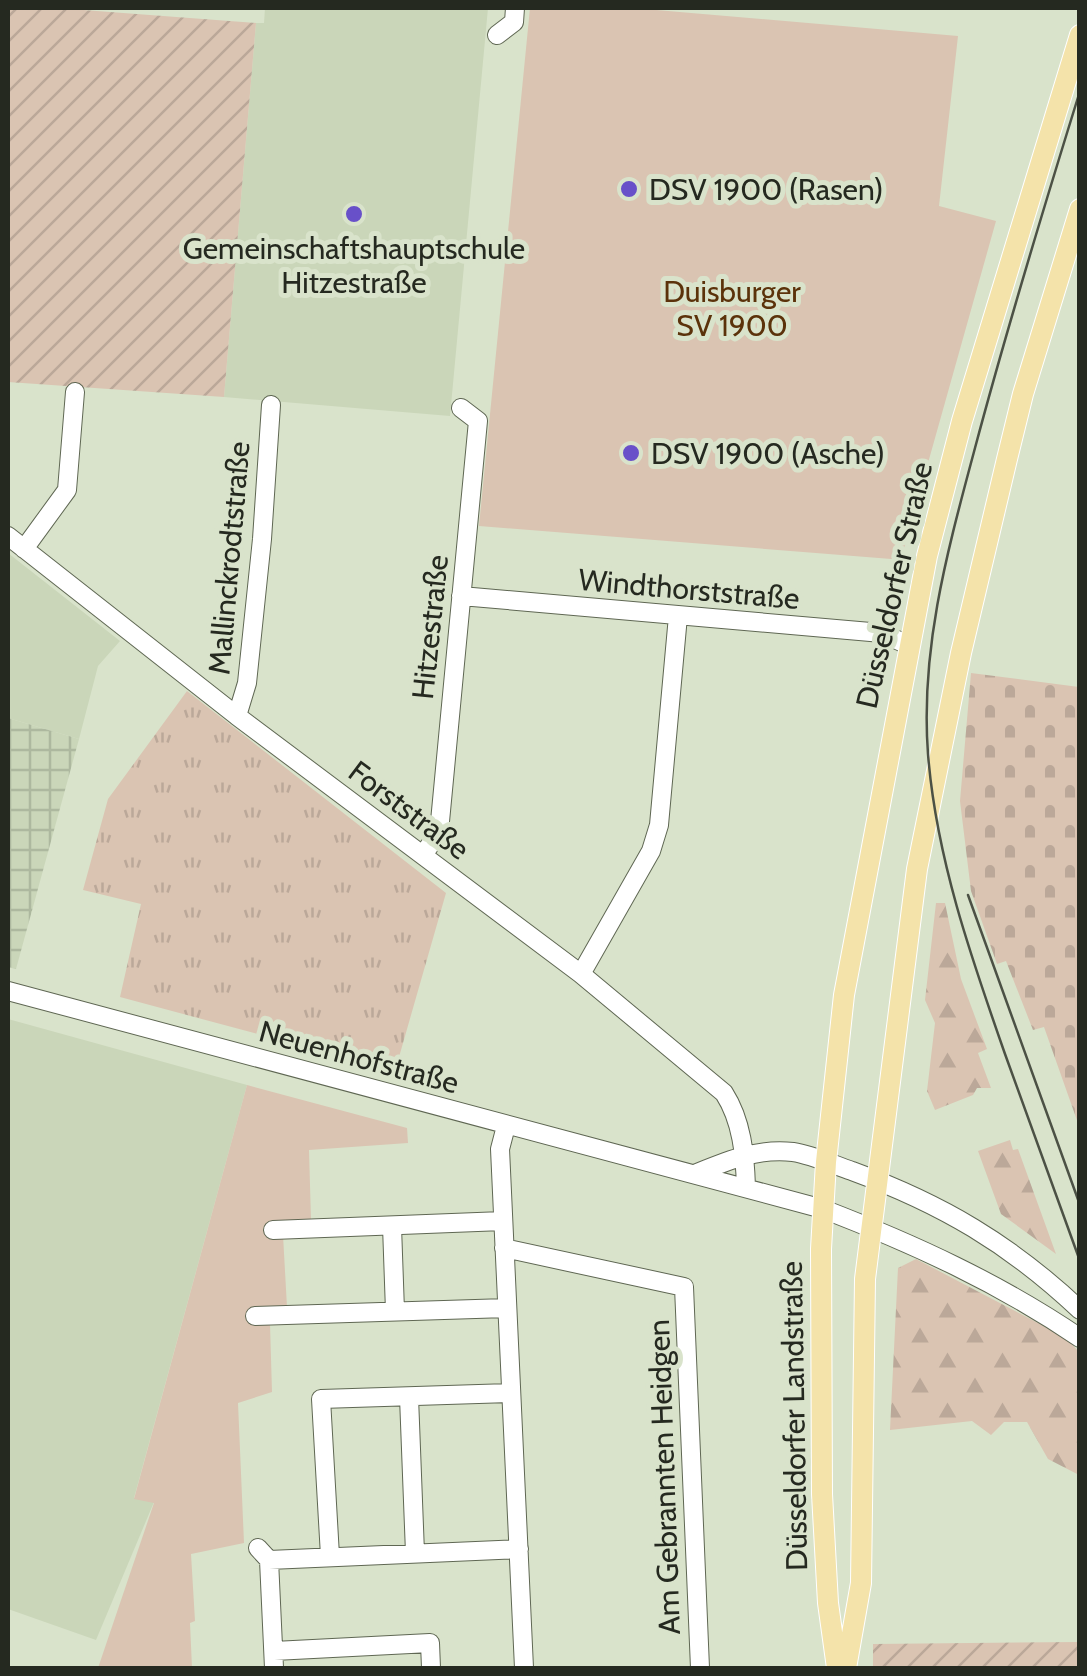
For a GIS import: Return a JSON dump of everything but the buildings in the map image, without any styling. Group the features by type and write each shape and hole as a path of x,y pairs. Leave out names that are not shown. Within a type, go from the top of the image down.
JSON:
{"main road":[{"name":"Düsseldorfer Straße","path":"826,1162 844,995 927,556 962,421 1080,35"},
{"path":"846,1668 861,1583 865,1279 917,870 961,653 1023,394 1080,208"},
{"name":"Düsseldorfer Landstraße","path":"826,1162 822,1494 828,1603 837,1668"}],"street":[{"path":"497,35 514,22 515,8"},
{"path":"24,549 68,490 75,392"},
{"name":"Mallinckrodtstraße","path":"237,716 249,665 271,405"},
{"name":"Hitzestraße","path":"423,854 439,832 478,421 461,408"},
{"name":"Forststraße","path":"8,536 237,716 581,974 724,1093 734,1112 745,1154"},
{"name":"Windthorststraße","path":"461,596 882,633 910,646"},
{"path":"581,974 651,851 659,826 678,616"},
{"name":"Neuenhofstraße","path":"8,991 823,1209 979,1276 1080,1338"},
{"path":"506,1126 500,1149 524,1668"},
{"path":"696,1173 745,1154 794,1152 826,1162 918,1197 986,1234 1046,1278 1080,1310"},
{"path":"745,1154 746,1187"},
{"path":"274,1230 504,1221"},
{"path":"392,1226 395,1311"},
{"name":"Am Gebrannten Heidgen","path":"504,1248 684,1287 700,1668"},
{"path":"255,1316 507,1308"},
{"path":"330,1556 321,1399 511,1393"},
{"path":"408,1396 415,1554"},
{"path":"431,1668 430,1643 274,1660 264,1554 330,1556 519,1549"}],"shaded area":[{"name":"Gemeinschaftshauptschule Hitzestraße","path":"265,8 488,8 450,416 224,397 256,23 264,23"},
{"path":"8,553 120,641 98,666 79,739 8,718"},
{"path":"8,718 79,739 16,969 8,967"},
{"path":"8,1019 247,1085 134,1498 154,1502 96,1640 8,1609"}],"green space":[{"path":"8,8 256,23 224,397 8,382"},
{"name":"Duisburger SV 1900","path":"530,8 633,8 958,36 939,206 996,221 903,552 904,560 479,526"},
{"path":"971,673 1079,687 1079,1126 1044,1027 1033,1030 1006,961 997,964 971,891 960,801"},
{"path":"187,691 446,893 395,1071 120,997 141,904 83,890 108,799"},
{"path":"936,903 945,903 961,979 987,1049 978,1053 991,1088 977,1088 973,1095 935,1110 927,1091 935,1023 925,1000"},
{"path":"247,1085 407,1128 408,1143 309,1150 311,1220 283,1235 287,1307 270,1324 272,1392 238,1403 244,1543 191,1554 195,1621 190,1623 192,1668 98,1668 154,1503 134,1499"},
{"path":"1010,1140 1013,1150 1018,1149 1056,1254 1001,1214 978,1151"},
{"path":"916,1259 1040,1324 1069,1341 1079,1352 1079,1475 1048,1459 1027,1422 1004,1422 991,1435 972,1421 890,1430 898,1268"},
{"path":"1079,1642 1079,1668 873,1668 873,1644"}],"tram line":[{"path":"1080,91 955,524 932,637 927,715 932,792 957,906 992,1017 1080,1261"},
{"path":"968,895 1080,1205"}],"place":[{"name":"DSV 1900 (Rasen)","path":"629,189"},
{"name":"Gemeinschaftshauptschule Hitzestraße","path":"354,214"},
{"name":"DSV 1900 (Asche)","path":"631,453"}]}
